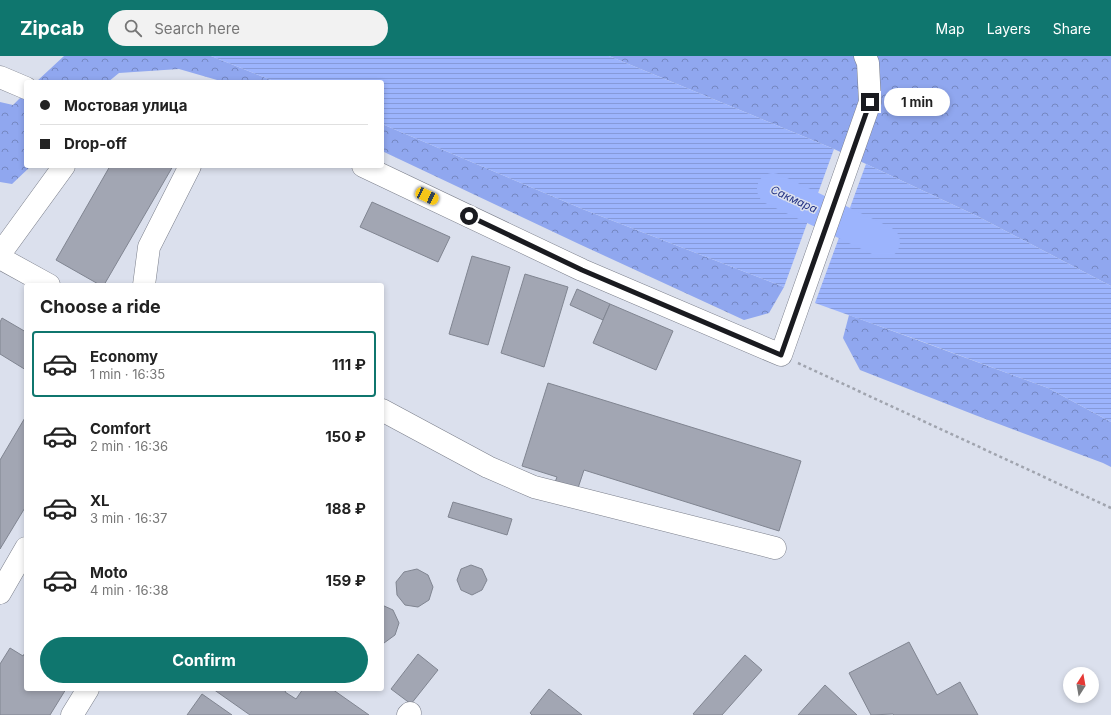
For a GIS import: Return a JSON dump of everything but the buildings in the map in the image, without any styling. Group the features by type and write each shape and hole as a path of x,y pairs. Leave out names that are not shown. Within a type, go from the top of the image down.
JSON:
{"street":[{"path":"367,168 582,270 781,355 870,102 868,63 865,56"},
{"path":"0,77 24,87"},
{"path":"0,254 63,168"},
{"path":"144,283 149,247 189,168"},
{"path":"0,258 45,283"},
{"path":"384,411 488,468 534,487 776,548"},
{"path":"0,593 24,551"},
{"path":"72,715 87,691"}],"path":[{"path":"781,355 1111,508"}],"green space":[{"path":"64,56 211,56 271,80 217,80 179,69 119,73 110,80 38,80"},
{"path":"609,56 1111,56 1111,286 977,216 834,149"},
{"path":"24,94 24,168 29,168 12,184 0,182 0,102 13,105"},
{"path":"384,125 585,210 784,287 769,313 744,320 384,152"},
{"path":"849,315 1048,388 1111,422 1111,467 860,370 843,338"}],"water":[{"path":"211,56 609,56 834,149 784,287 585,210 384,125 384,80 271,80"},
{"path":"866,164 977,216 1111,286 1111,422 1048,388 815,303"}],"waterway":[{"name":"Сакмара","path":"773,189 884,242"}],"route":[{"path":"469,216 582,270 781,355 870,102"}]}
